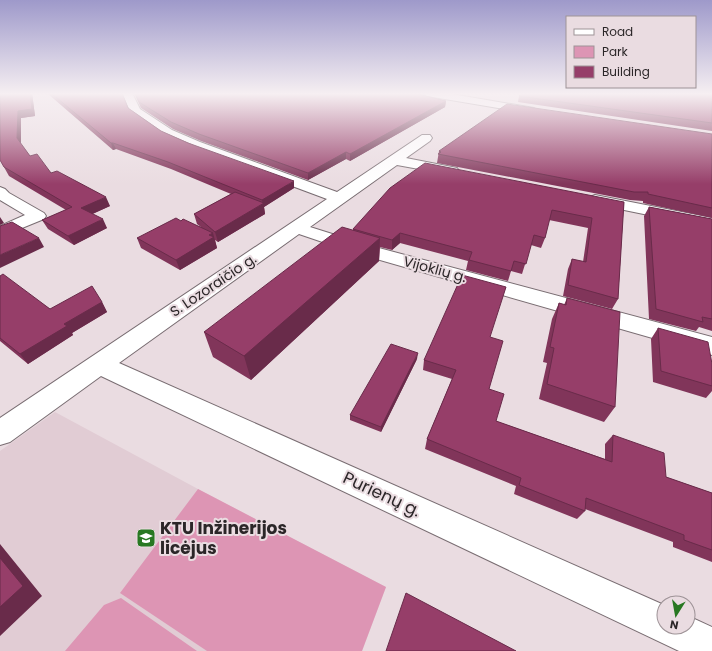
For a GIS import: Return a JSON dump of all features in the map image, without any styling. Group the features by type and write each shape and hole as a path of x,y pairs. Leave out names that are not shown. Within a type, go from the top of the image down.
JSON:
{"street":[{"path":"154,123 168,133 195,145 340,198"},
{"name":"S. Lozoraičio g.","path":"0,433 426,138"},
{"path":"394,160 464,174"},
{"path":"0,192 4,196 38,216 0,232"},
{"path":"580,197 712,223"},
{"name":"Vijoklių g.","path":"297,228 358,248 712,346"},
{"name":"Purienų g.","path":"99,365 656,620"},
{"path":"687,635 712,647"}],"shaded area":[{"name":"KTU Inžinerijos licėjus","path":"55,412 198,489 386,587 362,651 0,651 0,451"}],"green space":[{"path":"198,489 386,587 362,651 207,651 120,593"},
{"path":"121,598 197,651 65,651 104,605"}],"building":[{"path":"0,123 18,123 17,138 30,156 37,154 51,173 57,171 106,197 81,208 103,219 68,236 42,220 72,207 4,167 0,160"},
{"path":"87,123 150,123 161,131 188,143 294,181 262,200 168,162 111,143"},
{"path":"174,123 405,123 350,154 346,152 308,173 199,134"},
{"path":"479,123 639,123 712,134 712,208 648,194 648,192 634,192 438,154 441,152 439,151"},
{"path":"425,163 624,202 618,299 568,285 572,259 586,262 592,218 552,210 545,238 534,235 526,264 514,261 511,271 469,260 472,252 400,233 392,240 353,229 390,188"},
{"path":"235,192 264,203 215,232 194,214"},
{"path":"649,207 712,219 712,319 702,317 703,322 656,309"},
{"path":"176,218 181,221 183,219 213,233 209,235 214,237 176,260 137,238"},
{"path":"12,222 39,238 0,255 0,226"},
{"path":"342,227 380,238 244,356 204,332"},
{"path":"3,274 50,309 92,286 102,302 64,324 67,326 20,354 0,338 0,276"},
{"path":"462,275 506,287 490,337 503,341 489,389 504,394 496,421 612,462 613,435 664,453 666,477 712,493 712,550 684,540 684,535 586,498 585,511 519,485 521,478 427,439 456,370 424,360"},
{"path":"567,298 620,312 615,407 547,384 554,348 550,347 559,303 566,305"},
{"path":"658,328 708,342 712,364 712,386 661,371"},
{"path":"391,344 418,353 381,427 350,415"},
{"path":"0,558 23,586 0,607"},
{"path":"406,593 516,651 386,651"}],"place":[{"name":"KTU Inžinerijos licėjus","path":"146,538"}]}
